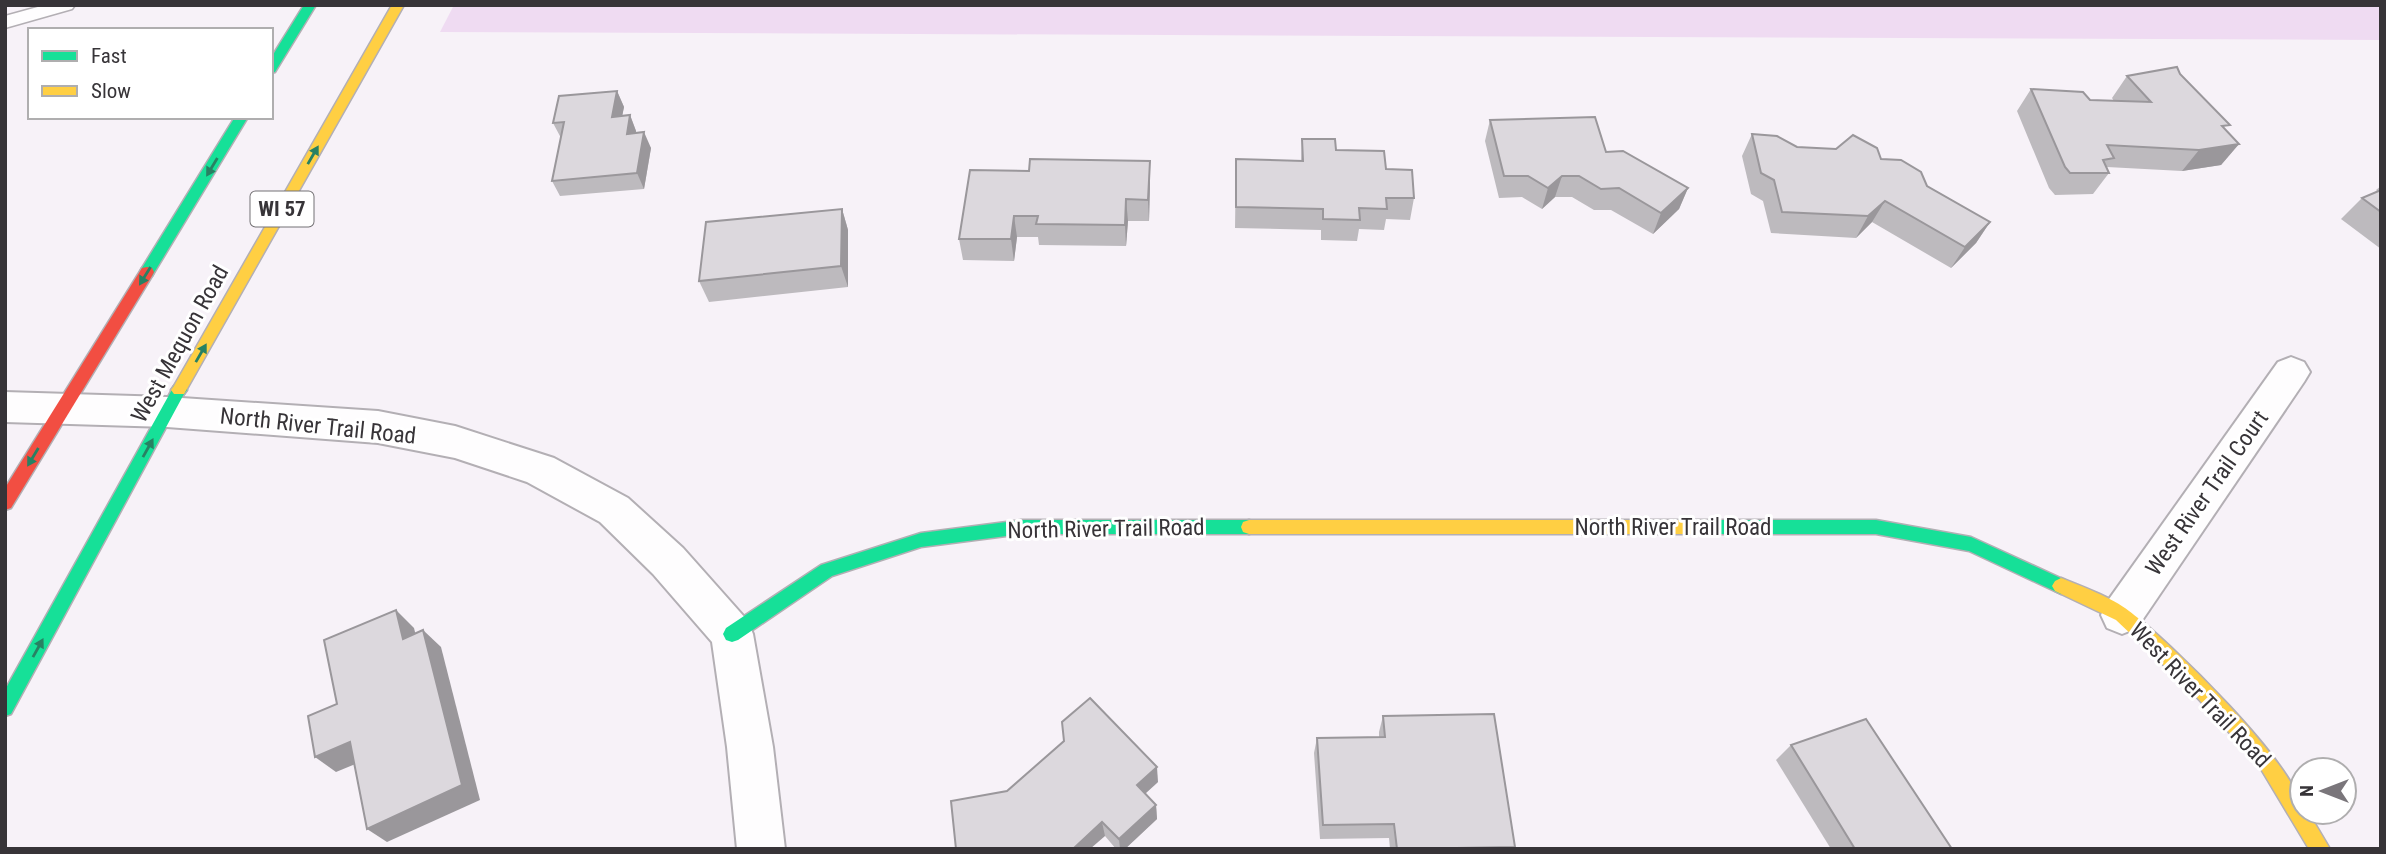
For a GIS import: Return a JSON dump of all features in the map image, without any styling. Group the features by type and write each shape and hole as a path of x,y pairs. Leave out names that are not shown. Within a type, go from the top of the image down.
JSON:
{"main road":[{"path":"273,66 310,5"},
{"name":"West Mequon Road","path":"5,708 167,412 398,5"},
{"path":"5,503 241,119"},
{"name":"North River Trail Road","path":"732,634 827,570 921,540 1021,527 1876,527 1971,544 2123,615"},
{"name":"West River Trail Road","path":"2123,615 2198,686 2266,758 2320,849"}],"street":[{"name":"West River Trail Court","path":"2123,615 2291,372"},
{"name":"North River Trail Road","path":"5,407 61,411 167,412 378,427 455,442 540,470 614,510 668,561 732,634"},
{"path":"732,634 750,747 761,849"}],"lane":[{"path":"5,22 66,5"}],"shaded area":[{"path":"454,5 2381,5 2381,40 440,32"}],"building":[{"path":"2177,67 2180,74 2230,125 2222,126 2239,144 2199,150 2107,145 2114,158 2103,160 2109,173 2070,173 2031,89 2083,92 2090,100 2151,102 2127,76"},
{"path":"617,91 612,117 630,115 627,134 644,132 637,173 552,181 564,122 553,123 559,96"},
{"path":"1595,117 1606,152 1623,151 1688,188 1661,213 1619,188 1601,189 1579,176 1562,176 1548,188 1528,176 1504,176 1490,120"},
{"path":"1752,134 1777,136 1797,147 1836,149 1853,135 1877,148 1881,159 1901,160 1921,172 1927,186 1990,222 1965,247 1885,201 1868,216 1782,212 1774,180 1761,173"},
{"path":"1302,139 1335,139 1336,150 1384,151 1386,169 1412,170 1414,198 1386,198 1387,209 1359,208 1360,220 1323,219 1323,209 1236,207 1236,159 1303,161"},
{"path":"1030,159 1150,161 1148,200 1126,199 1125,225 1036,224 1038,216 1014,216 1011,239 959,239 970,170 1029,171"},
{"path":"2381,190 2381,212 2362,198"},
{"path":"842,209 841,266 699,281 706,222"},
{"path":"396,610 403,639 423,630 462,785 367,829 350,742 315,757 308,716 337,704 324,640"},
{"path":"1090,698 1157,767 1137,785 1156,805 1119,839 1102,822 1073,849 956,849 951,801 1007,791 1064,741 1062,722"},
{"path":"1494,714 1515,847 1397,849 1394,824 1323,825 1317,738 1385,737 1383,716"},
{"path":"1866,719 1952,849 1855,849 1791,745"}],"traffic: fast":[{"path":"273,66 310,5"},
{"path":"147,272 241,119"},
{"path":"5,708 179,390"},
{"path":"732,634 827,570 921,540 1021,527 1249,527"},
{"path":"1692,527 1876,527 1971,544 2061,586"}],"traffic: slow":[{"path":"179,390 398,5"},
{"path":"1249,527 1692,527"},
{"path":"2061,586 2122,615 2198,686 2265,758 2320,849"}],"traffic: jam":[{"path":"5,503 147,272"}]}
